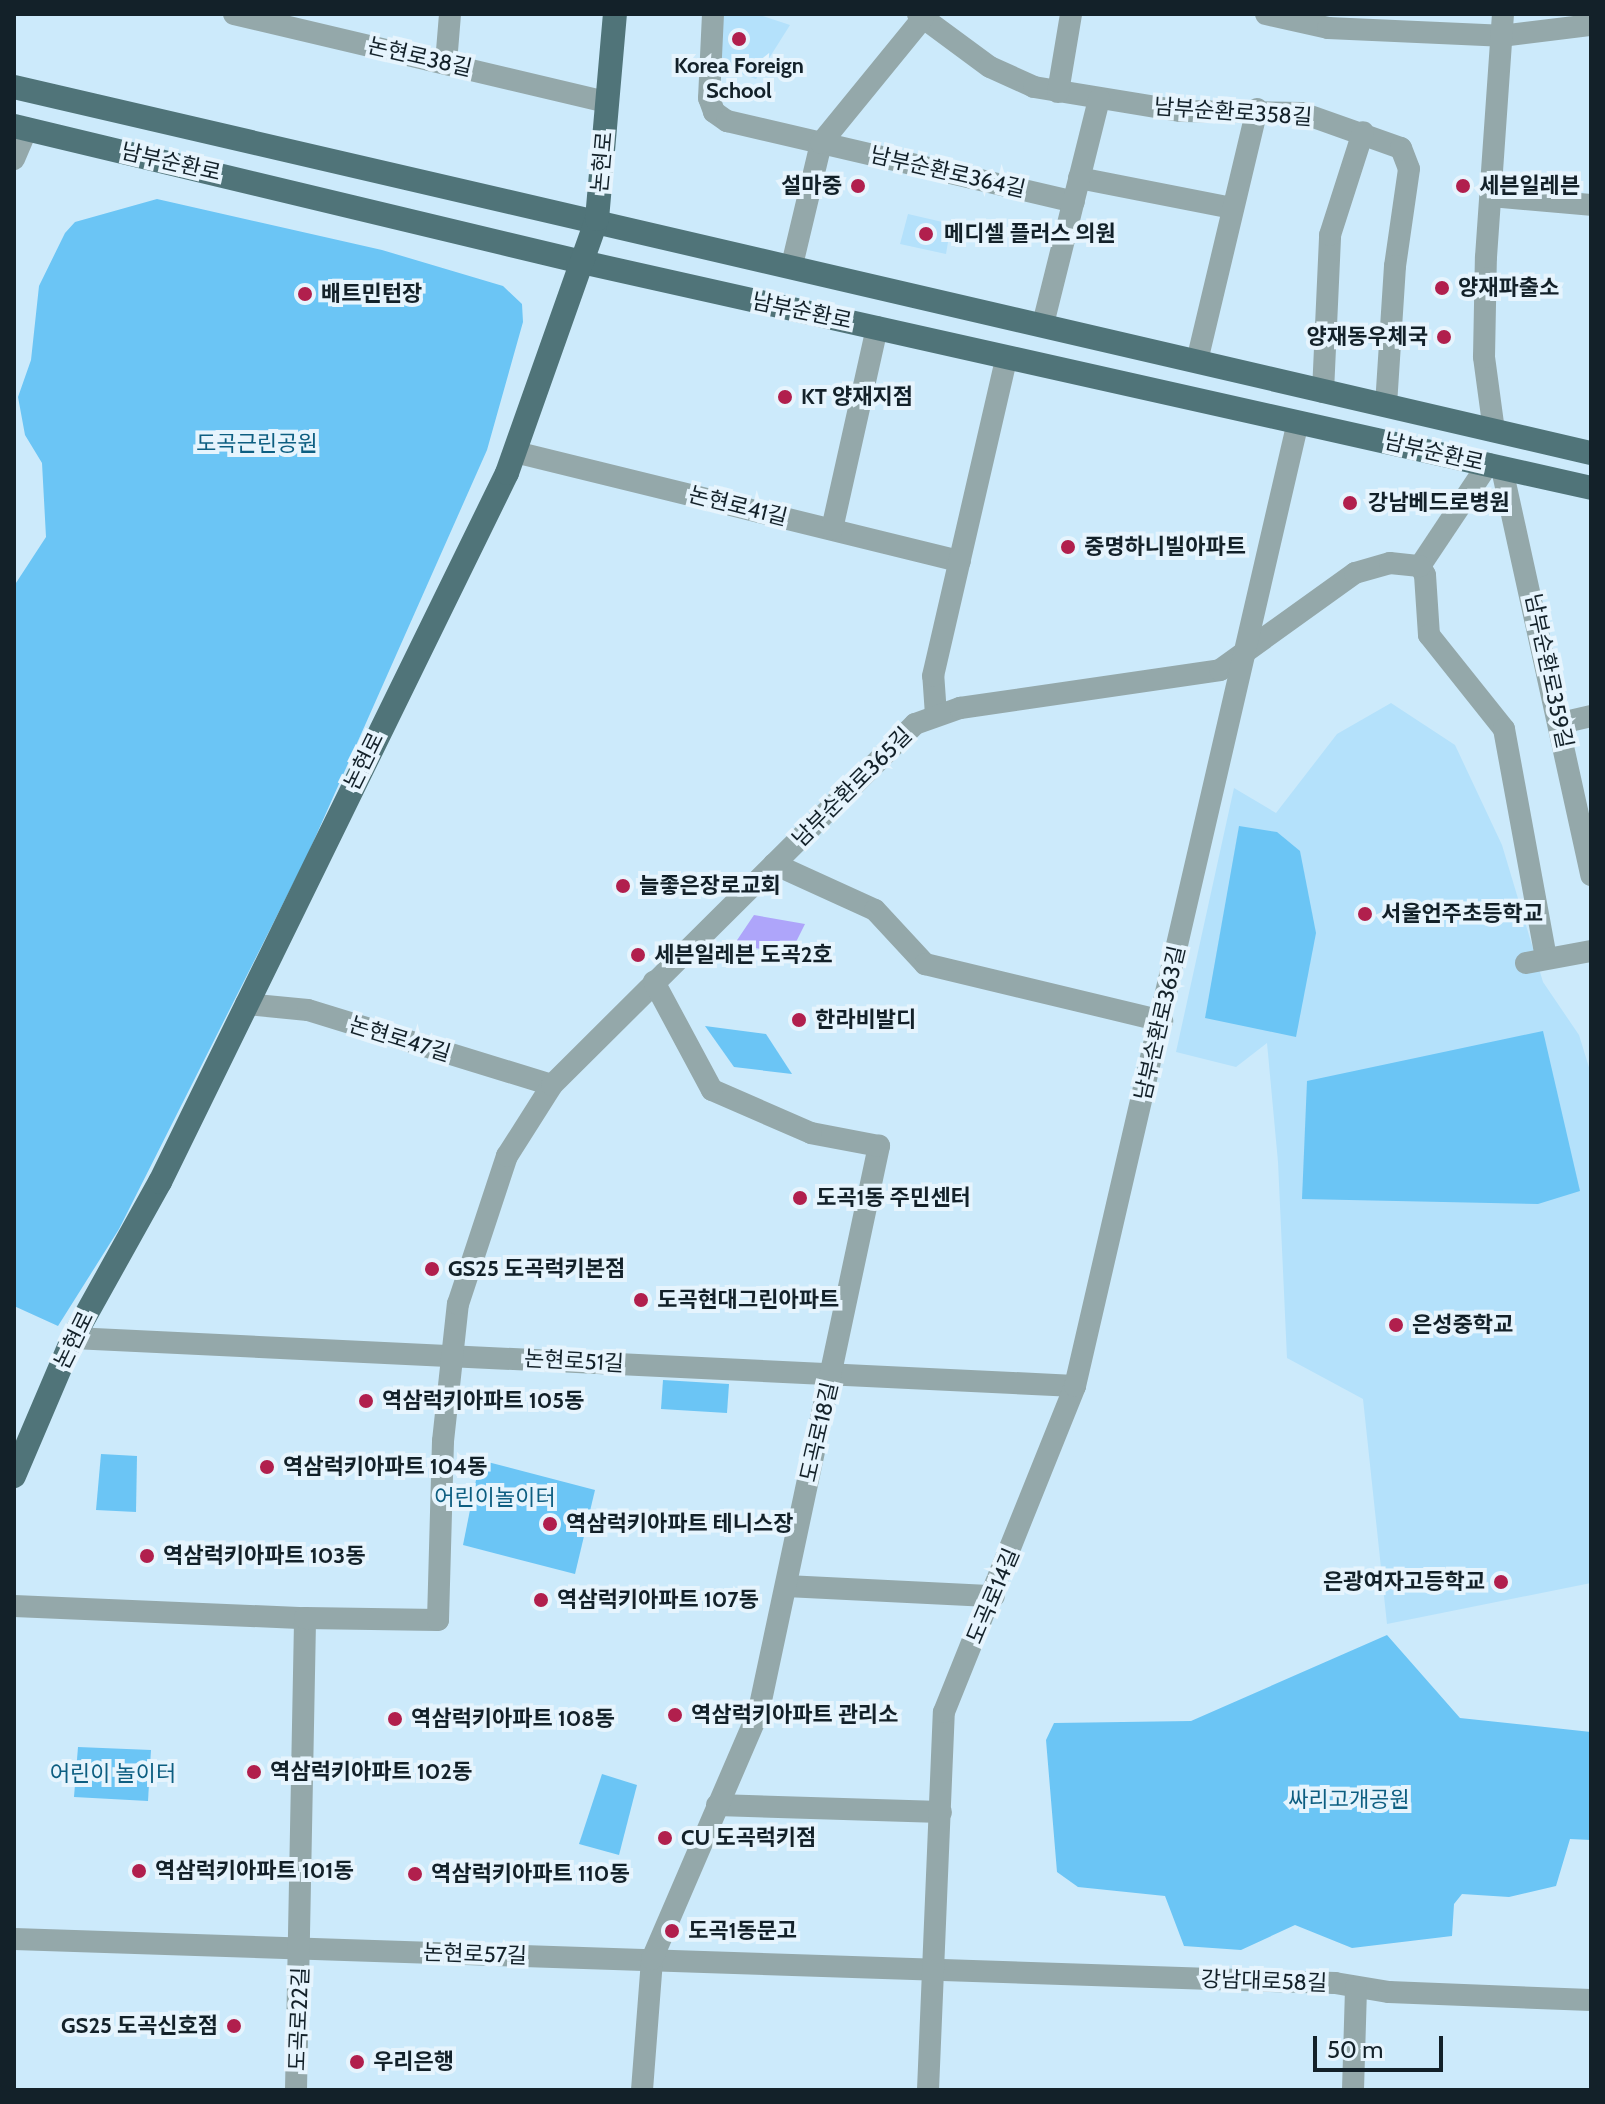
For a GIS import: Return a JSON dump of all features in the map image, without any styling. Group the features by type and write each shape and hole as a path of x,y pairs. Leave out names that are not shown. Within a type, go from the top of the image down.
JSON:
{"main road":[{"name":"논현로","path":"14,1476 73,1338 160,1182 515,452 597,219 615,14"},
{"name":"남부순환로","path":"14,87 597,219 1591,453"},
{"name":"남부순환로","path":"20,128 582,262 1591,488"}],"street":[{"name":"논현로38길","path":"234,14 606,102"},
{"path":"446,63 450,14"},
{"name":"남부순환로364길","path":"713,14 709,98 714,112 727,121 1074,202"},
{"path":"1058,92 1071,14"},
{"path":"1266,14 1329,21 1591,25"},
{"path":"792,265 821,143 921,16"},
{"name":"남부순환로358길","path":"921,16 990,67 1034,87 1181,111 1257,109 1302,113 1363,132 1401,148 1409,169 1386,405"},
{"path":"1494,431 1484,357 1502,25"},
{"path":"1043,324 1099,99"},
{"path":"1197,361 1257,109"},
{"path":"14,159 20,128"},
{"path":"1323,392 1330,235 1363,132"},
{"path":"1079,178 1232,208"},
{"path":"1491,196 1591,205"},
{"path":"832,529 877,327"},
{"name":"남부순환로365길","path":"305,1618 438,1620 450,1355 458,1304 507,1156 552,1085 915,724 936,715 933,676 1006,359"},
{"name":"남부순환로363길","path":"1075,1386 1162,1021 1240,659 1298,422"},
{"name":"논현로41길","path":"515,452 960,561"},
{"path":"1420,566 1495,467"},
{"name":"남부순환로359길","path":"1495,467 1561,723 1591,875"},
{"path":"936,715 1220,670 1240,659 1355,573 1390,563 1420,566"},
{"path":"1420,566 1425,575 1429,635 1504,729 1536,960 1591,951"},
{"path":"1561,723 1591,716"},
{"path":"774,864 875,910 925,964 1162,1021"},
{"name":"도곡로18길","path":"642,2090 652,1959 759,1710 879,1146 811,1133 712,1090 654,982"},
{"name":"논현로47길","path":"246,1004 308,1010 552,1085"},
{"name":"논현로51길","path":"73,1338 1075,1386"},
{"name":"도곡로14길","path":"928,2090 936,1970 944,1712 994,1596 1075,1386"},
{"path":"786,1586 994,1596"},
{"path":"14,1606 305,1618"},
{"name":"도곡로22길","path":"296,2090 302,1948 305,1618"},
{"path":"717,1805 941,1812"},
{"name":"논현로57길","path":"14,1939 936,1970"},
{"name":"강남대로58길","path":"936,1970 1591,2000"},
{"path":"1353,2090 1356,1988"}],"shaded area":[{"path":"723,14 757,14 790,25 756,79 721,67"},
{"name":"메디셀 플러스 의원","path":"908,214 951,224 946,254 900,244"},
{"path":"1391,703 1455,745 1502,845 1543,982 1579,1035 1591,1074 1591,1583 1387,1624 1363,1399 1287,1358 1278,1162 1267,1043 1236,1067 1176,1052 1234,788 1276,813 1337,734"},
{"path":"754,915 805,924 790,954 743,946 723,961"}],"green space":[{"name":"도곡근린공원","path":"157,199 382,250 503,286 522,304 523,322 487,450 307,856 119,1229 58,1326 14,1306 14,586 46,537 42,463 25,435 18,397 31,360 39,286 65,233 75,222"},
{"path":"1239,826 1277,832 1300,851 1316,933 1296,1037 1205,1018"},
{"path":"705,1026 766,1034 792,1074 734,1067"},
{"path":"1543,1031 1580,1191 1538,1204 1302,1199 1307,1081"},
{"path":"663,1380 729,1384 727,1413 661,1409"},
{"path":"101,1454 137,1456 136,1512 96,1510"},
{"name":"역삼럭키아파트 테니스장","path":"480,1460 595,1490 575,1574 463,1545"},
{"name":"싸리고개공원","path":"1387,1635 1460,1718 1591,1732 1591,1840 1570,1839 1556,1886 1509,1897 1462,1894 1454,1904 1452,1936 1352,1948 1295,1925 1241,1950 1184,1946 1165,1896 1078,1887 1057,1872 1046,1740 1054,1723 1191,1721"},
{"name":"어린이 놀이터","path":"78,1747 151,1750 148,1801 74,1797"},
{"path":"602,1774 637,1785 619,1855 579,1844"}],"place":[{"name":"Korea Foreign School","path":"739,39"},
{"name":"설마중","path":"858,186"},
{"name":"세븐일레븐","path":"1463,186"},
{"name":"메디셀 플러스 의원","path":"926,234"},
{"name":"양재파출소","path":"1442,288"},
{"name":"배트민턴장","path":"305,294"},
{"name":"양재동우체국","path":"1444,337"},
{"name":"KT 양재지점","path":"785,397"},
{"name":"강남베드로병원","path":"1350,503"},
{"name":"중명하니빌아파트","path":"1068,547"},
{"name":"늘좋은장로교회","path":"623,886"},
{"name":"서울언주초등학교","path":"1365,914"},
{"name":"세븐일레븐 도곡2호","path":"638,955"},
{"name":"한라비발디","path":"799,1020"},
{"name":"도곡1동 주민센터","path":"800,1198"},
{"name":"GS25 도곡럭키본점","path":"432,1269"},
{"name":"도곡현대그린아파트","path":"641,1300"},
{"name":"은성중학교","path":"1396,1325"},
{"name":"역삼럭키아파트 105동","path":"366,1401"},
{"name":"역삼럭키아파트 104동","path":"267,1467"},
{"name":"역삼럭키아파트 테니스장","path":"550,1524"},
{"name":"역삼럭키아파트 103동","path":"147,1556"},
{"name":"은광여자고등학교","path":"1501,1582"},
{"name":"역삼럭키아파트 107동","path":"541,1600"},
{"name":"역삼럭키아파트 관리소","path":"675,1715"},
{"name":"역삼럭키아파트 108동","path":"395,1719"},
{"name":"역삼럭키아파트 102동","path":"254,1772"},
{"name":"CU 도곡럭키점","path":"665,1838"},
{"name":"역삼럭키아파트 101동","path":"139,1871"},
{"name":"역삼럭키아파트 110동","path":"415,1874"},
{"name":"도곡1동문고","path":"672,1931"},
{"name":"GS25 도곡신호점","path":"234,2026"},
{"name":"우리은행","path":"357,2062"}],"park label":[{"name":"어린이놀이터","path":"495,1498"}]}
